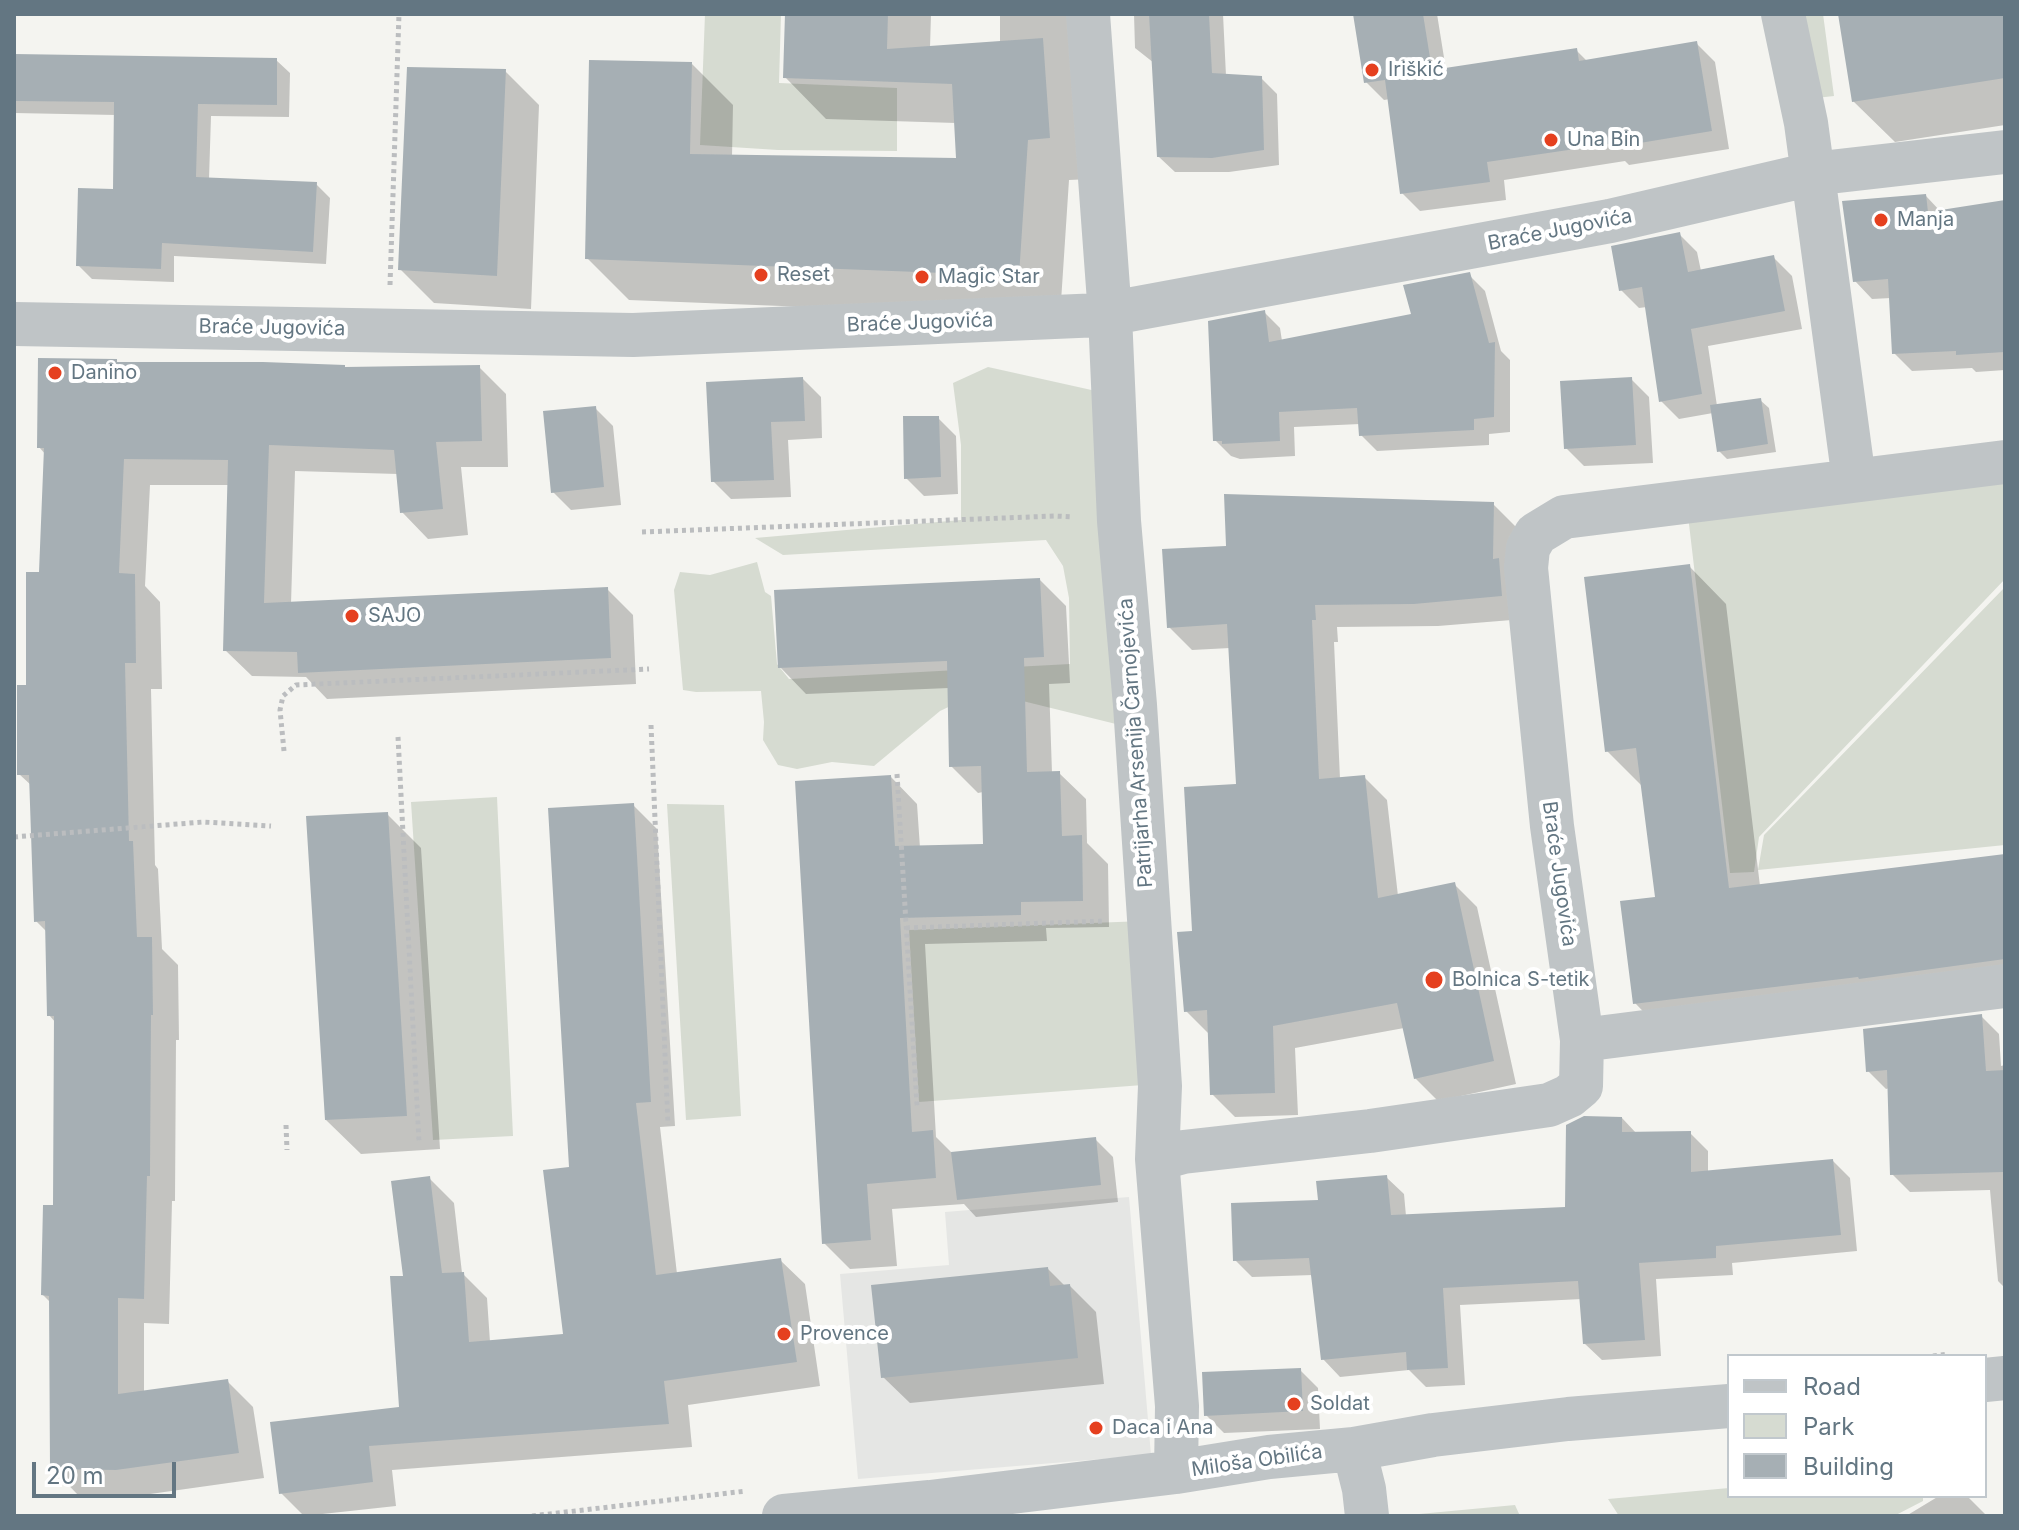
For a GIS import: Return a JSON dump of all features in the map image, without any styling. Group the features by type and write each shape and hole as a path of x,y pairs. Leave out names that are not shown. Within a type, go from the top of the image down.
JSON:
{"street":[{"name":"Patrijarha Arsenija Čarnojevića","path":"1088,14 1110,315 1119,521 1160,1086 1157,1159 1177,1406 1176,1472"},
{"path":"1783,14 1806,123 1854,480 2005,462"},
{"name":"Braće Jugovića","path":"14,324 633,335 1110,315 1610,221 1812,174 2005,152"},
{"name":"Braće Jugovića","path":"1582,1040 1552,826 1526,568 1528,548 1536,534 1564,517 1854,480"},
{"path":"1157,1159 1183,1152 1370,1131 1549,1105 1569,1096 1581,1086 1582,1040 2005,986"},
{"name":"Miloša Obilića","path":"784,1516 1176,1472 1269,1457 1354,1449 1433,1435 1568,1419 1727,1406"},
{"path":"1354,1449 1367,1516"}],"path":[{"path":"389,330 399,14"},
{"path":"642,532 1055,516 1119,521"},
{"path":"284,751 280,710 283,696 296,685 649,669"},
{"path":"651,725 668,1125"},
{"path":"398,737 419,1142"},
{"path":"897,774 917,1106"},
{"path":"14,837 203,822 271,826"},
{"path":"906,928 1149,920"},
{"path":"286,1125 287,1150"}],"shaded area":[{"path":"1129,1197 1151,1455 858,1479 840,1274 949,1265 945,1212"}],"green space":[{"path":"705,14 781,14 779,83 897,88 897,151 778,150 700,145"},
{"path":"1800,14 1823,14 1834,96 1816,98"},
{"path":"988,367 1096,391 1116,724 982,691 940,711 874,766 832,762 797,769 778,765 763,740 761,691 683,690 674,590 680,572 710,575 757,562 765,592 771,596 777,664 789,679 1070,664 1069,598 1063,566 1046,540 783,555 755,538 961,520 961,445 953,383"},
{"path":"2005,470 2005,579 1759,837 1754,872 1730,873 1687,507"},
{"path":"2005,587 2005,845 1758,870 1764,835"},
{"path":"497,797 513,1136 433,1140 411,802"},
{"path":"667,804 724,805 741,1116 686,1120"},
{"path":"1144,921 1156,1084 919,1102 909,930"},
{"path":"1727,1488 1727,1498 1923,1498 1923,1501 1894,1516 1619,1516 1608,1499"},
{"path":"1515,1505 1520,1516 1398,1516"}],"building":[{"path":"785,14 888,14 887,49 1043,38 1050,138 1028,140 1019,276 585,259 589,60 692,62 690,154 956,158 952,84 783,78"},
{"path":"1149,14 1209,14 1212,73 1262,76 1264,150 1212,158 1157,157"},
{"path":"1353,14 1423,14 1432,70 1577,48 1579,61 1697,41 1712,131 1610,148 1609,144 1487,162 1490,182 1400,194 1385,80 1364,83"},
{"path":"1838,14 2005,14 2005,78 1852,102"},
{"path":"14,54 277,58 277,105 198,104 196,177 317,182 313,252 162,243 161,269 76,266 78,188 113,189 114,102 14,101"},
{"path":"407,67 506,69 497,276 398,270"},
{"path":"1926,194 1928,212 2005,200 2005,352 1892,354 1888,279 1853,282 1842,201"},
{"path":"1680,232 1688,272 1774,255 1785,311 1691,329 1702,394 1659,402 1642,287 1619,291 1611,246"},
{"path":"1470,272 1489,343 1495,342 1494,417 1474,419 1474,430 1359,436 1357,408 1279,412 1280,441 1222,444 1222,441 1213,441 1208,321 1265,310 1269,342 1411,314 1403,285"},
{"path":"38,358 117,359 117,362 263,362 345,367 480,365 482,441 436,442 443,509 400,513 394,450 269,445 264,603 608,587 611,658 298,673 297,652 223,651 228,460 124,459 119,573 135,574 136,663 125,663 129,841 133,841 137,937 152,937 153,1015 144,1299 118,1298 118,1394 228,1379 239,1453 116,1470 50,1469 49,1296 41,1295 43,1205 53,1205 54,1016 47,1016 45,921 34,922 29,775 17,775 17,685 26,685 26,572 39,572 44,448 37,448"},
{"path":"803,377 805,421 771,422 774,480 711,482 706,382"},
{"path":"1632,377 1636,445 1564,449 1560,381"},
{"path":"1761,398 1768,444 1717,452 1710,405"},
{"path":"596,406 604,487 551,493 543,411"},
{"path":"903,416 939,416 941,477 904,479"},
{"path":"1224,494 1494,502 1493,559 1499,558 1502,596 1414,604 1315,605 1316,620 1312,620 1319,779 1365,775 1378,898 1455,882 1494,1061 1414,1079 1397,1003 1273,1026 1275,1093 1210,1095 1207,1010 1184,1012 1177,932 1192,931 1184,787 1236,784 1227,624 1167,628 1162,549 1226,546"},
{"path":"1690,564 1729,888 2005,854 2005,959 1633,1004 1620,901 1655,897 1636,748 1605,752 1584,577"},
{"path":"1040,578 1044,657 1024,658 1027,772 1060,771 1062,836 1082,835 1083,901 1021,902 1021,915 900,918 912,1132 933,1130 936,1178 867,1184 871,1240 822,1244 795,781 891,775 895,846 983,844 981,766 949,767 947,661 778,668 774,590"},
{"path":"634,803 651,1102 636,1103 656,1275 781,1258 797,1362 664,1381 669,1424 369,1446 373,1482 279,1494 270,1422 399,1407 390,1276 403,1276 391,1181 430,1176 442,1273 464,1272 469,1342 563,1334 543,1170 569,1167 548,808"},
{"path":"388,812 407,1116 325,1120 306,816"},
{"path":"1982,1014 1986,1071 2005,1070 2005,1172 1890,1175 1887,1070 1866,1072 1863,1029"},
{"path":"1584,1116 1622,1117 1622,1132 1691,1131 1691,1172 1833,1159 1841,1235 1716,1246 1716,1258 1639,1263 1645,1340 1583,1344 1578,1281 1443,1288 1448,1368 1407,1370 1406,1352 1321,1360 1309,1258 1233,1261 1231,1203 1318,1200 1316,1181 1387,1175 1391,1215 1565,1207 1566,1125"},
{"path":"1096,1137 1101,1185 957,1200 951,1152"},
{"path":"1048,1267 1050,1286 1070,1284 1078,1358 881,1378 871,1285"},
{"path":"1301,1368 1303,1411 1204,1416 1202,1372"}],"place":[{"name":"Iriškić","path":"1372,70"},
{"name":"Una Bin","path":"1551,140"},
{"name":"Manja","path":"1881,220"},
{"name":"Reset","path":"761,275"},
{"name":"Magic Star","path":"922,277"},
{"name":"Danino","path":"55,373"},
{"name":"SAJO","path":"352,616"},
{"name":"Bolnica S-tetik","path":"1434,980"},
{"name":"Provence","path":"784,1334"},
{"name":"Soldat","path":"1294,1404"},
{"name":"Daca i Ana","path":"1096,1428"}]}
